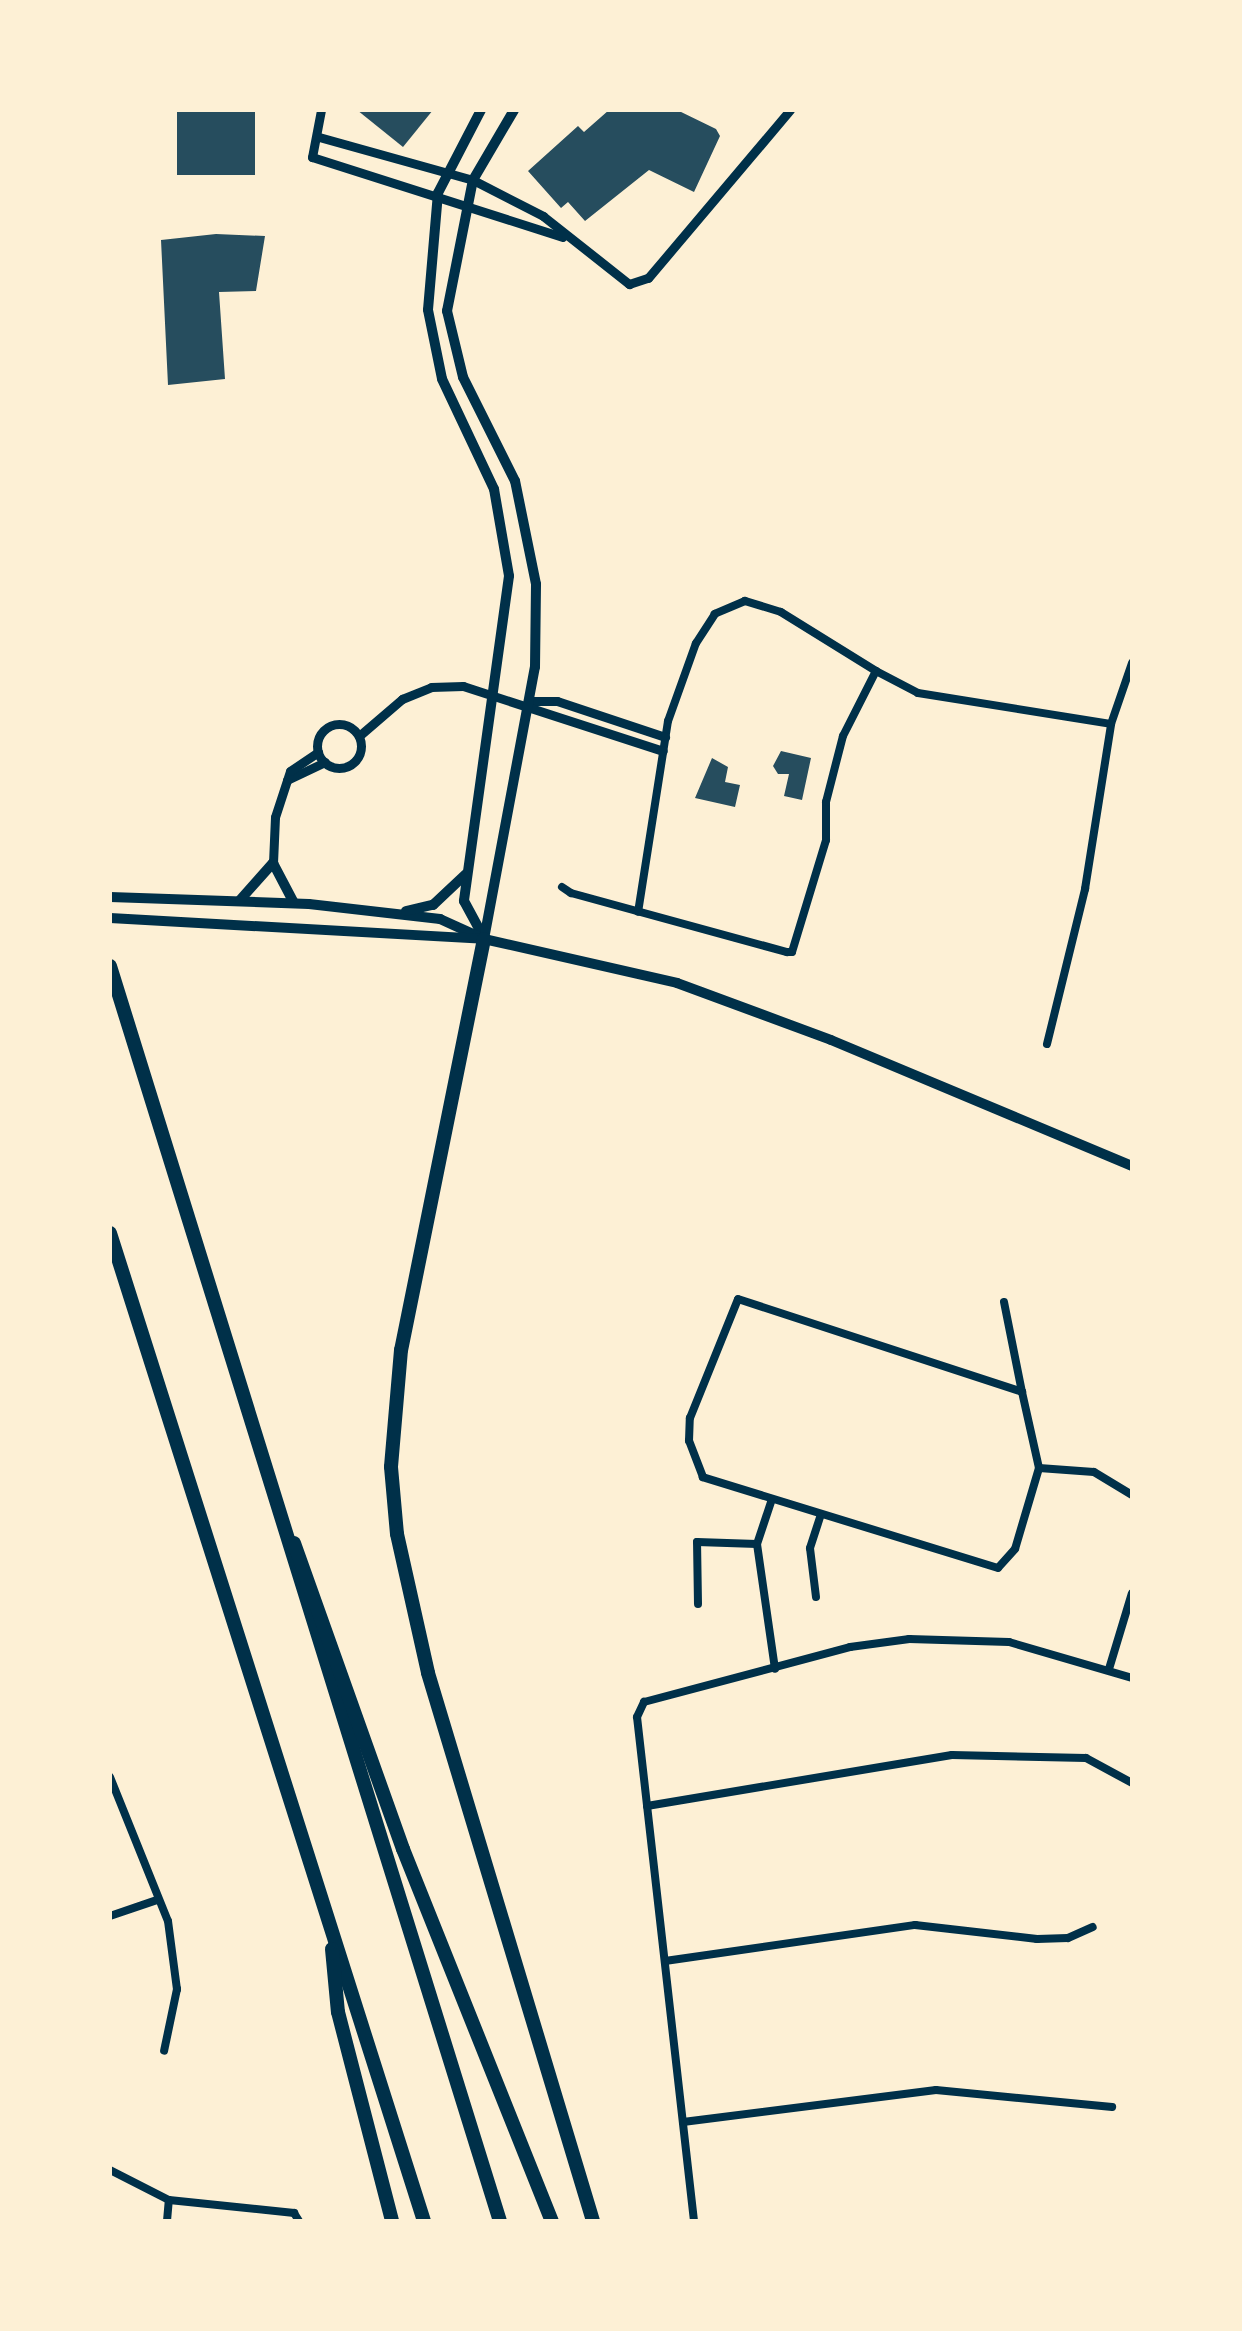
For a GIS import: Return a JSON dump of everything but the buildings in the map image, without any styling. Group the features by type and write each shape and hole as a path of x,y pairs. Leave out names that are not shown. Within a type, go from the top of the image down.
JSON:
{"highway":[{"path":"484,940 401,1350 392,1468 397,1534 428,1673 593,2221"},
{"path":"110,966 224,1345 500,2221"},
{"path":"110,1233 424,2221"},
{"path":"224,1345 403,1849 552,2221"},
{"path":"330,1918 338,2012 392,2221"}],"main road":[{"path":"481,110 443,174 438,192 428,310 442,378 494,488 510,576 497,694 464,901 484,940"},
{"path":"484,940 535,667 536,584 527,516 504,454 463,377 447,311 472,180 514,110"},
{"path":"240,900 273,863 294,903"},
{"path":"400,912 433,905 468,872"},
{"path":"110,898 240,900 400,912 440,919 484,940"},
{"path":"110,918 206,919 438,942 484,940 589,958 676,983 832,1040 1132,1166"}],"street":[{"path":"320,110 319,136 312,157 438,192 562,237"},
{"path":"319,136 472,180 543,216 562,237 629,284 648,278 790,110"},
{"path":"638,912 666,737 696,643 729,605 745,601 780,612 918,692 1112,724"},
{"path":"1047,1044 1085,889 1112,724 1132,663"},
{"path":"562,888 792,952 826,840 826,802 843,736 876,670"},
{"path":"359,736 402,699 431,688 497,694 663,751"},
{"path":"526,702 558,701 666,737"},
{"path":"273,863 275,817 287,780 290,771 318,752 328,726 346,724 359,736 360,754 352,764 325,762 287,780"},
{"path":"318,752 325,762"},
{"path":"1004,1302 1039,1468 1015,1549 998,1568 820,1517 703,1478 689,1440 690,1418 738,1299 1022,1392"},
{"path":"1039,1468 1094,1472 1132,1495"},
{"path":"771,1502 757,1544 776,1669"},
{"path":"816,1597 810,1548 820,1517"},
{"path":"698,1604 697,1542 757,1544"},
{"path":"1109,1669 1132,1593"},
{"path":"694,2221 637,1717 644,1702 850,1647 961,1638 1055,1651 1130,1677 1132,1662"},
{"path":"647,1806 952,1755 1086,1758 1132,1783"},
{"path":"110,1777 168,1921 177,1989 164,2051"},
{"path":"110,1916 157,1900"},
{"path":"665,1961 916,1926 1037,1939 1068,1938 1093,1927"},
{"path":"682,2122 936,2090 1112,2107"},
{"path":"110,2170 169,2200 296,2217"},
{"path":"167,2221 169,2200"}]}
